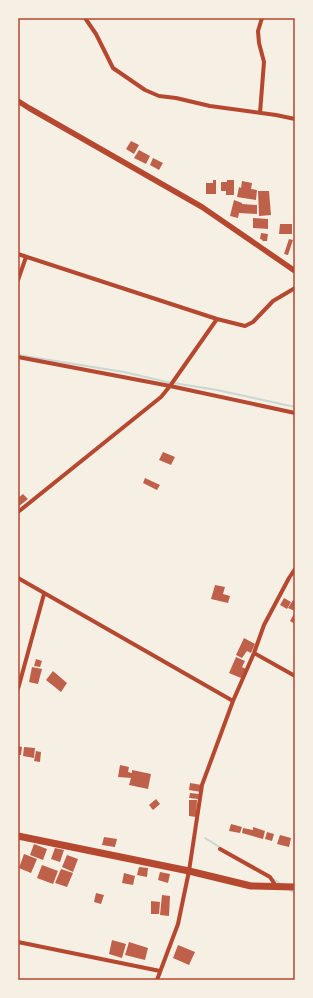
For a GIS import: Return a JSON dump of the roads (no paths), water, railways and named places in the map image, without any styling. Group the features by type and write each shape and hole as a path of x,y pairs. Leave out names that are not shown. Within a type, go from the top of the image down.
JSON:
{"main road":[{"path":"18,836 189,871 251,886 295,887"}],"street":[{"path":"86,18 113,68 145,90 159,96 176,98 210,106 295,119"},
{"path":"260,113 264,62 259,43 258,31 262,18"},
{"path":"18,101 202,207 295,271"},
{"path":"18,254 216,319 245,326 253,322 273,301 295,288"},
{"path":"18,280 26,257"},
{"path":"18,512 161,396 170,386 216,319"},
{"path":"18,357 170,386 295,413"},
{"path":"157,980 178,924 189,871 202,785 233,701 254,653 264,625 295,568"},
{"path":"18,578 233,701"},
{"path":"18,689 44,594"},
{"path":"254,653 295,676"},
{"path":"220,849 270,878 277,886"},
{"path":"18,942 160,971"}],"waterway":[{"path":"18,355 124,372 295,407"},
{"path":"205,838 221,848"},
{"path":"273,879 281,884"},
{"path":"290,890 295,893"}]}
